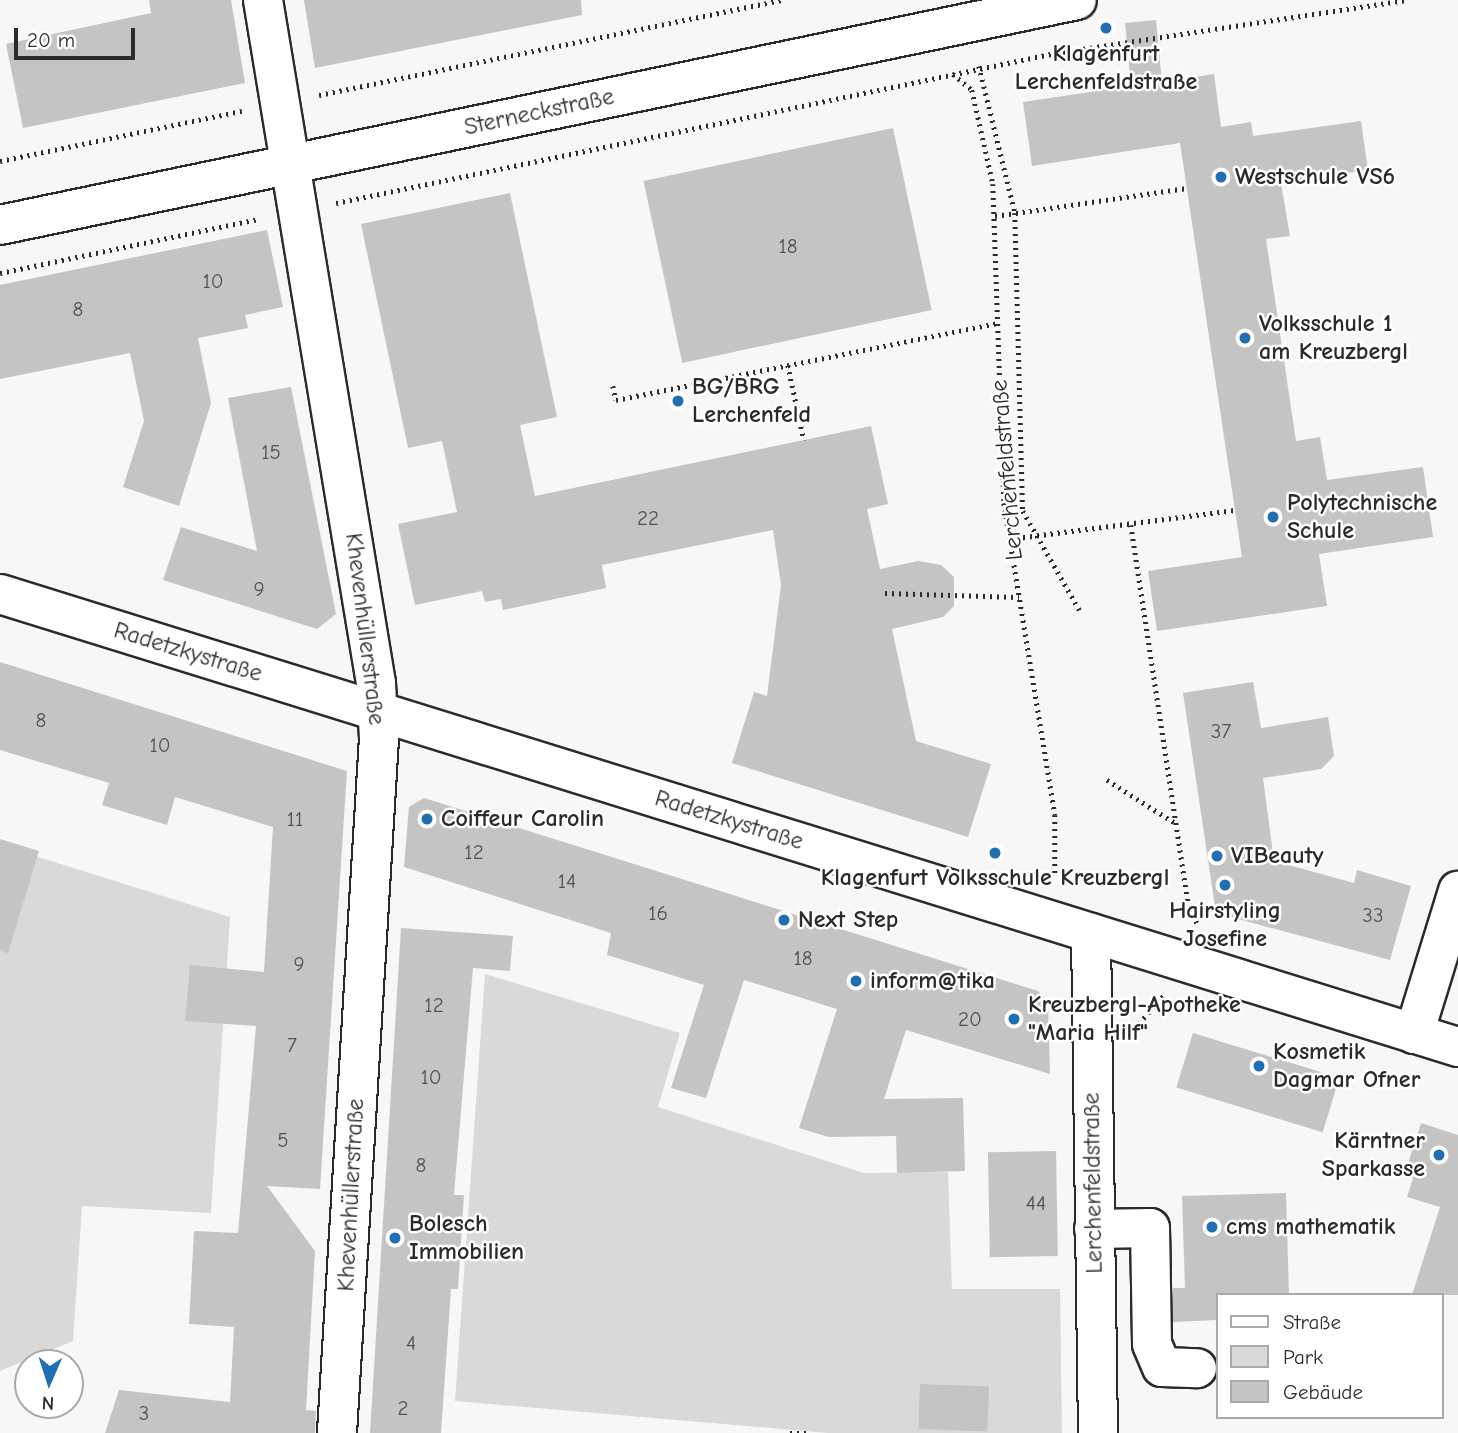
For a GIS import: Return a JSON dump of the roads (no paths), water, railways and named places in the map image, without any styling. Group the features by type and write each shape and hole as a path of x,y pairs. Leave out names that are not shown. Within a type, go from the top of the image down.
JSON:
{"street":[{"name":"Khevenhüllerstraße","path":"262,0 291,164 378,711 337,1433"},
{"name":"Sterneckstraße","path":"0,225 291,164 955,12 1077,0"},
{"name":"Radetzkystraße","path":"0,594 1458,1047"},
{"path":"1414,1034 1458,891"},
{"name":"Lerchenfeldstraße","path":"1091,933 1098,1433"},
{"path":"1094,1229 1150,1228 1153,1344 1162,1367 1197,1368"}],"place":[{"name":"Klagenfurt Lerchenfeldstraße","path":"1106,28"},
{"name":"Westschule VS6","path":"1221,177"},
{"name":"Volksschule 1 am Kreuzbergl","path":"1245,338"},
{"name":"BG/BRG Lerchenfeld","path":"678,401"},
{"name":"Polytechnische Schule","path":"1273,517"},
{"name":"Coiffeur Carolin","path":"427,819"},
{"name":"Klagenfurt Volksschule Kreuzbergl","path":"995,853"},
{"name":"VIBeauty","path":"1217,856"},
{"name":"Hairstyling Josefine","path":"1225,885"},
{"name":"Next Step","path":"784,920"},
{"name":"inform@tika","path":"856,981"},
{"name":"Kreuzbergl-Apotheke \"Maria Hilf\"","path":"1014,1019"},
{"name":"Kosmetik Dagmar Ofner","path":"1259,1066"},
{"name":"Kärntner Sparkasse","path":"1439,1155"},
{"name":"cms mathematik","path":"1212,1227"},
{"name":"Bolesch Immobilien","path":"395,1238"}]}
